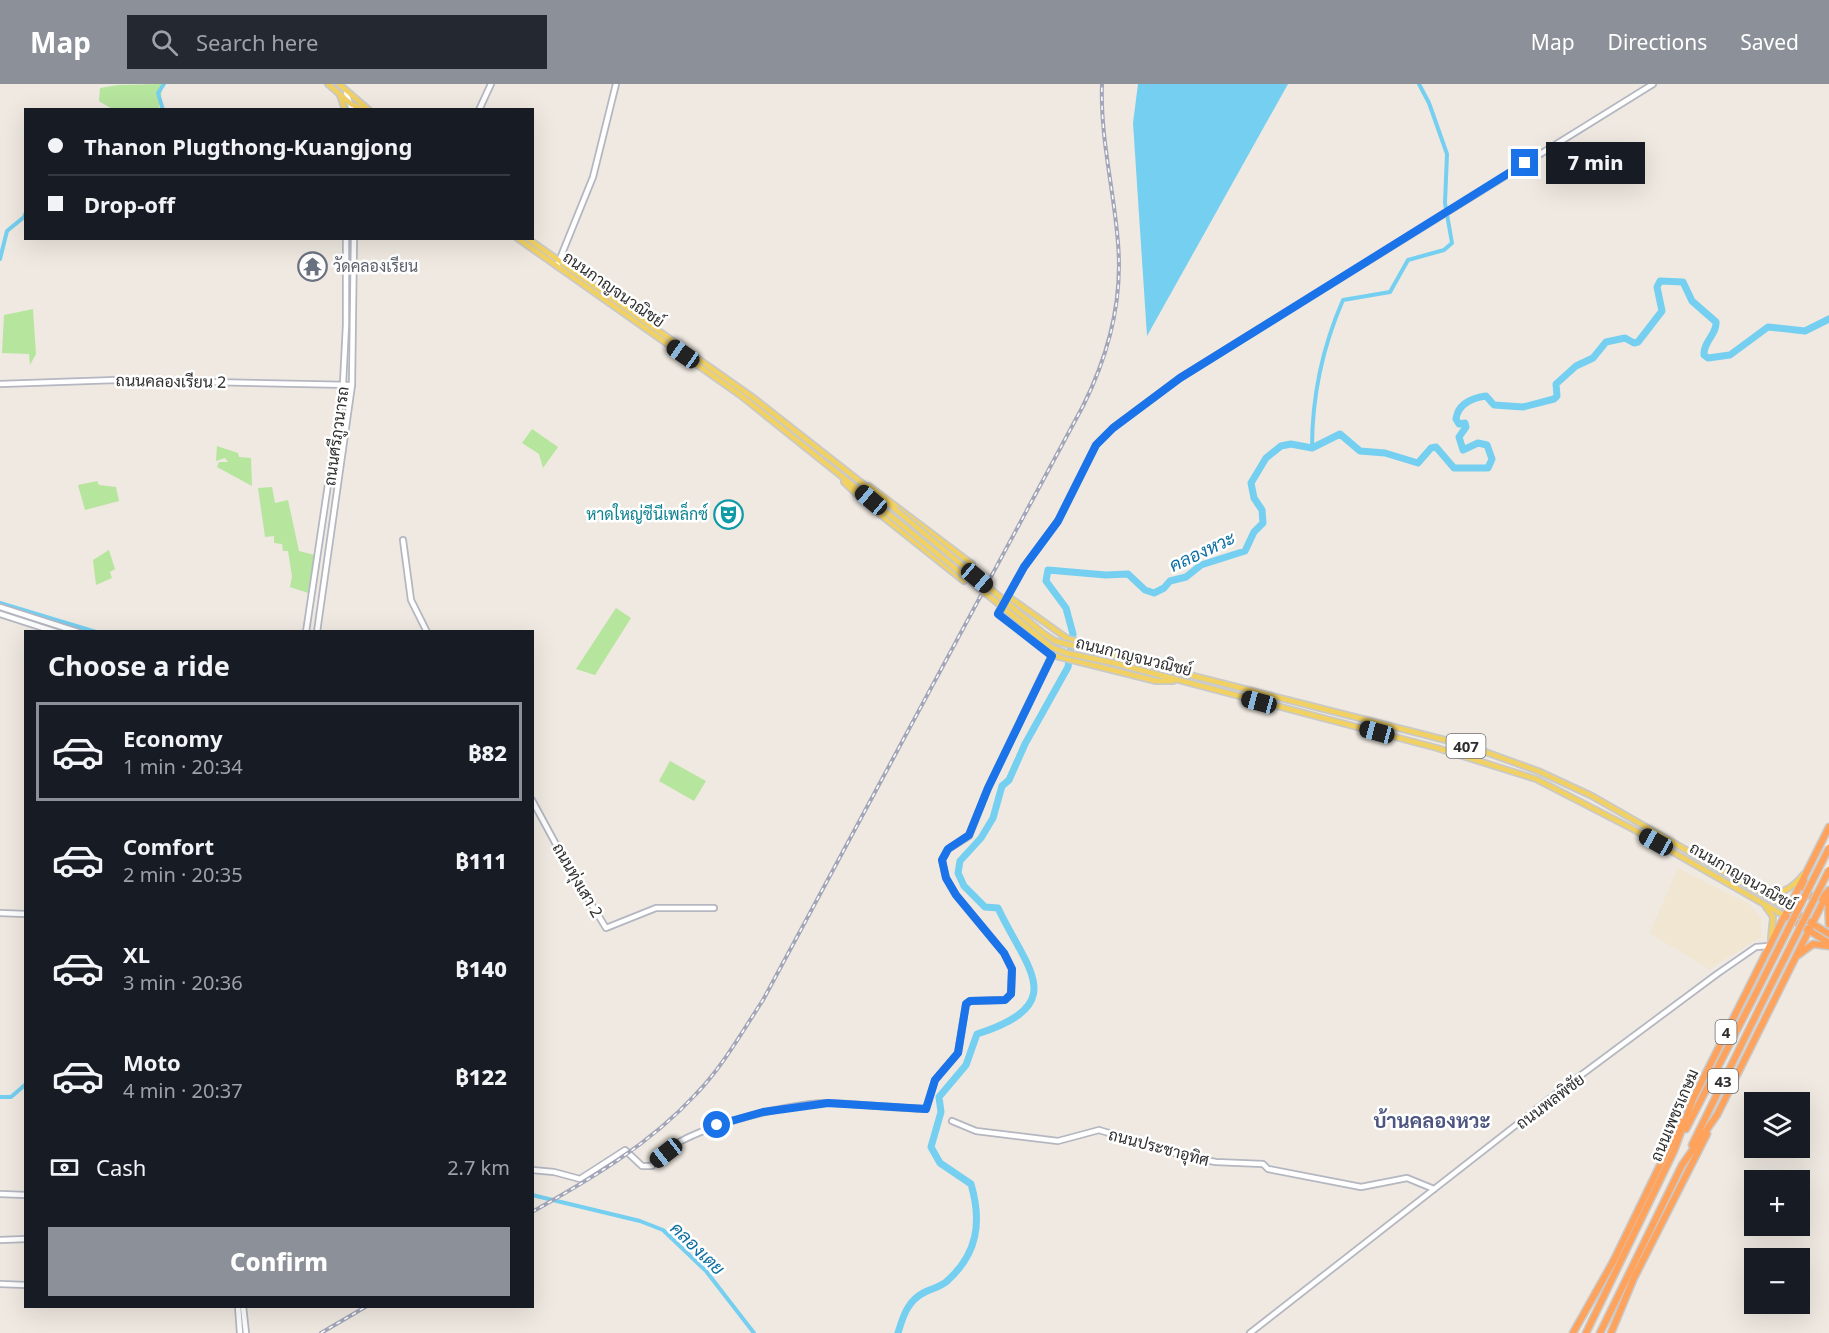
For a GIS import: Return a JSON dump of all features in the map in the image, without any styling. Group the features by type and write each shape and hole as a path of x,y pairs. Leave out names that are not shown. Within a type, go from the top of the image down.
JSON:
{"highway":[{"name":"ถนนเพชรเกษม","path":"1586,1333 1674,1151 1693,1099 1829,827"},
{"name":"43","path":"1674,1151 1829,848"},
{"name":"43","path":"1682,1165 1829,870"},
{"path":"1804,878 1803,886 1808,895 1819,898 1829,892"},
{"name":"ถนนเพชรเกษม","path":"1600,1333 1682,1165 1717,1115 1829,892"},
{"path":"1829,892 1826,905 1829,924"},
{"name":"ถนนกาญจนวณิชย์","path":"1789,909 1829,945"},
{"name":"ถนนกาญจนวณิชย์","path":"1785,916 1829,934"},
{"path":"1773,939 1786,935 1793,939 1798,950"},
{"path":"1793,960 1812,944 1829,945"},
{"path":"1573,1333 1613,1262 1693,1099"},
{"path":"1635,1276 1717,1115"},
{"path":"1613,1262 1636,1227"},
{"path":"1611,1333 1635,1276 1652,1227"}],"main road":[{"path":"328,84 339,93 350,108"},
{"path":"339,84 363,108"},
{"name":"ถนนกาญจนวณิชย์","path":"520,240 684,352 861,482 1042,633 1055,641 1469,746 1560,780 1789,909"},
{"name":"ถนนกาญจนวณิชย์","path":"529,240 558,264"},
{"name":"ถนนกาญจนวณิชย์","path":"712,372 1051,647 1066,653 1114,663 1437,748 1536,779 1760,900 1785,916"},
{"path":"839,475 867,504 964,581 972,564 876,489 861,482"},
{"path":"1009,597 1068,639 1162,663 1184,674"},
{"path":"1052,656 1156,681 1182,682"},
{"path":"1556,789 1560,780"},
{"path":"1746,883 1770,893 1781,892 1794,886 1808,869"},
{"path":"1760,900 1773,917 1769,946"}],"street":[{"path":"480,108 491,84"},
{"path":"558,264 593,177 616,84"},
{"path":"534,1170 554,1172 580,1179 625,1150 642,1166 652,1166 666,1153 697,1132 763,1112 828,1103 926,1109 935,1080 958,1053 966,1004 970,1001 1005,1000 1011,994 1012,969 1004,953 956,895 943,871 943,856 948,849 969,835 988,788 1052,656 998,614 1024,567 1058,521 1096,445 1113,428 1180,378 1457,208 1653,84"},
{"path":"345,89 350,108"},
{"name":"ถนนศรีภูวนารถ","path":"306,630 343,384 346,240"},
{"name":"ถนนศรีภูวนารถ","path":"317,630 352,385 354,240"},
{"name":"ถนนคลองเรียน 2","path":"0,384 116,380 352,385"},
{"path":"403,540 411,600 426,630"},
{"path":"318,555 328,556"},
{"path":"0,607 72,630"},
{"path":"0,614 50,630"},
{"name":"ถนนทุ่งเสา 2","path":"534,804 565,861 606,928 656,908 714,908"},
{"path":"0,913 24,914"},
{"name":"ถนนพลพิชัย","path":"1250,1333 1716,974 1756,947 1769,946"},
{"name":"ถนนประชาอุทิศ","path":"952,1121 976,1131 1058,1140 1099,1130 1205,1160 1263,1164 1268,1169 1361,1187 1407,1178 1434,1189"},
{"path":"0,1194 24,1196"},
{"path":"0,1240 24,1239"},
{"path":"0,1284 24,1285"},
{"path":"238,1308 240,1333"},
{"path":"243,1308 246,1333"}],"shaded area":[{"path":"1678,868 1749,904 1761,918 1761,937 1709,969 1650,933"}],"green space":[{"path":"163,84 159,108 110,108 99,101 100,88 118,85"},
{"path":"33,309 36,354 30,365 29,354 2,353 4,315"},
{"path":"532,429 558,447 543,468 539,454 522,443"},
{"path":"217,446 238,453 239,457 251,458 252,486 217,467 219,462 228,462 225,458 216,461"},
{"path":"97,481 99,485 116,487 119,501 85,510 78,485"},
{"path":"272,487 275,503 288,500 299,551 315,555 308,593 290,587 292,576 288,551 283,551 282,544 274,543 274,536 265,537 258,488"},
{"path":"109,550 115,569 110,572 112,578 96,585 93,560"},
{"path":"616,608 631,618 595,675 576,669"},
{"path":"670,761 706,781 694,801 659,781"}],"water":[{"path":"1138,84 1288,84 1147,336 1133,123"}],"waterway":[{"path":"162,108 158,93 164,84"},
{"path":"1312,448 1316,391 1329,336 1343,300 1390,292 1408,260 1444,250 1452,243 1445,203 1447,154 1429,103 1419,84"},
{"path":"0,259 7,231 24,217"},
{"name":"คลองหวะ","path":"898,1333 904,1315 914,1299 944,1283 957,1271 971,1249 975,1237 976,1211 971,1184 940,1163 931,1147 941,1112 939,1097 966,1065 977,1034 1006,1023 1024,1010 1033,997 1034,983 1029,967 998,908 985,907 964,886 958,873 960,861 981,838 993,818 1002,786 1009,780 1025,744 1068,667 1073,634 1066,608 1046,581 1048,570 1106,575 1128,574 1145,590 1154,593 1164,588 1170,581 1186,577 1201,565 1245,551 1254,532 1263,523 1262,510 1254,498 1251,483 1266,458 1281,446 1291,444 1312,448 1340,434 1360,451 1385,453 1418,463 1431,448 1436,447 1454,468 1488,468 1492,459 1487,445 1478,443 1463,450 1459,437 1466,427 1465,423 1459,424 1456,419 1460,409 1471,400 1486,396 1494,405 1523,407 1554,399 1557,396 1556,384 1576,366 1593,358 1606,342 1625,338 1634,343 1638,342 1662,311 1657,287 1660,281 1683,282 1692,301 1716,322 1704,350 1704,355 1708,358 1730,355 1768,327 1805,331 1829,319"},
{"path":"0,603 89,630"},
{"name":"คลองเตย","path":"0,1097 11,1097 24,1086"},
{"name":"คลองเตย","path":"534,1195 640,1221 663,1230 706,1271 754,1333"}],"railway":[{"path":"534,1211 598,1173 659,1129 706,1083 732,1049 763,1000 1083,406 1107,347 1118,286 1118,243 1105,144 1102,84"},
{"path":"321,1333 364,1308"}],"place":[{"name":"วัดคลองเรียน","path":"312,266"},
{"name":"หาดใหญ่ซีนีเพล็กซ์","path":"729,514"}],"district":[{"name":"บ้านคลองหวะ","path":"1432,1120"}],"route":[{"path":"717,1125 763,1112 828,1103 926,1109 935,1080 958,1053 963,1010 966,1004 970,1001 1005,1000 1011,994 1012,969 1004,953 956,895 943,871 942,860 948,849 969,835 988,788 1052,656 998,614 1024,567 1058,521 1096,445 1113,428 1180,378 1460,206 1525,163"}]}
